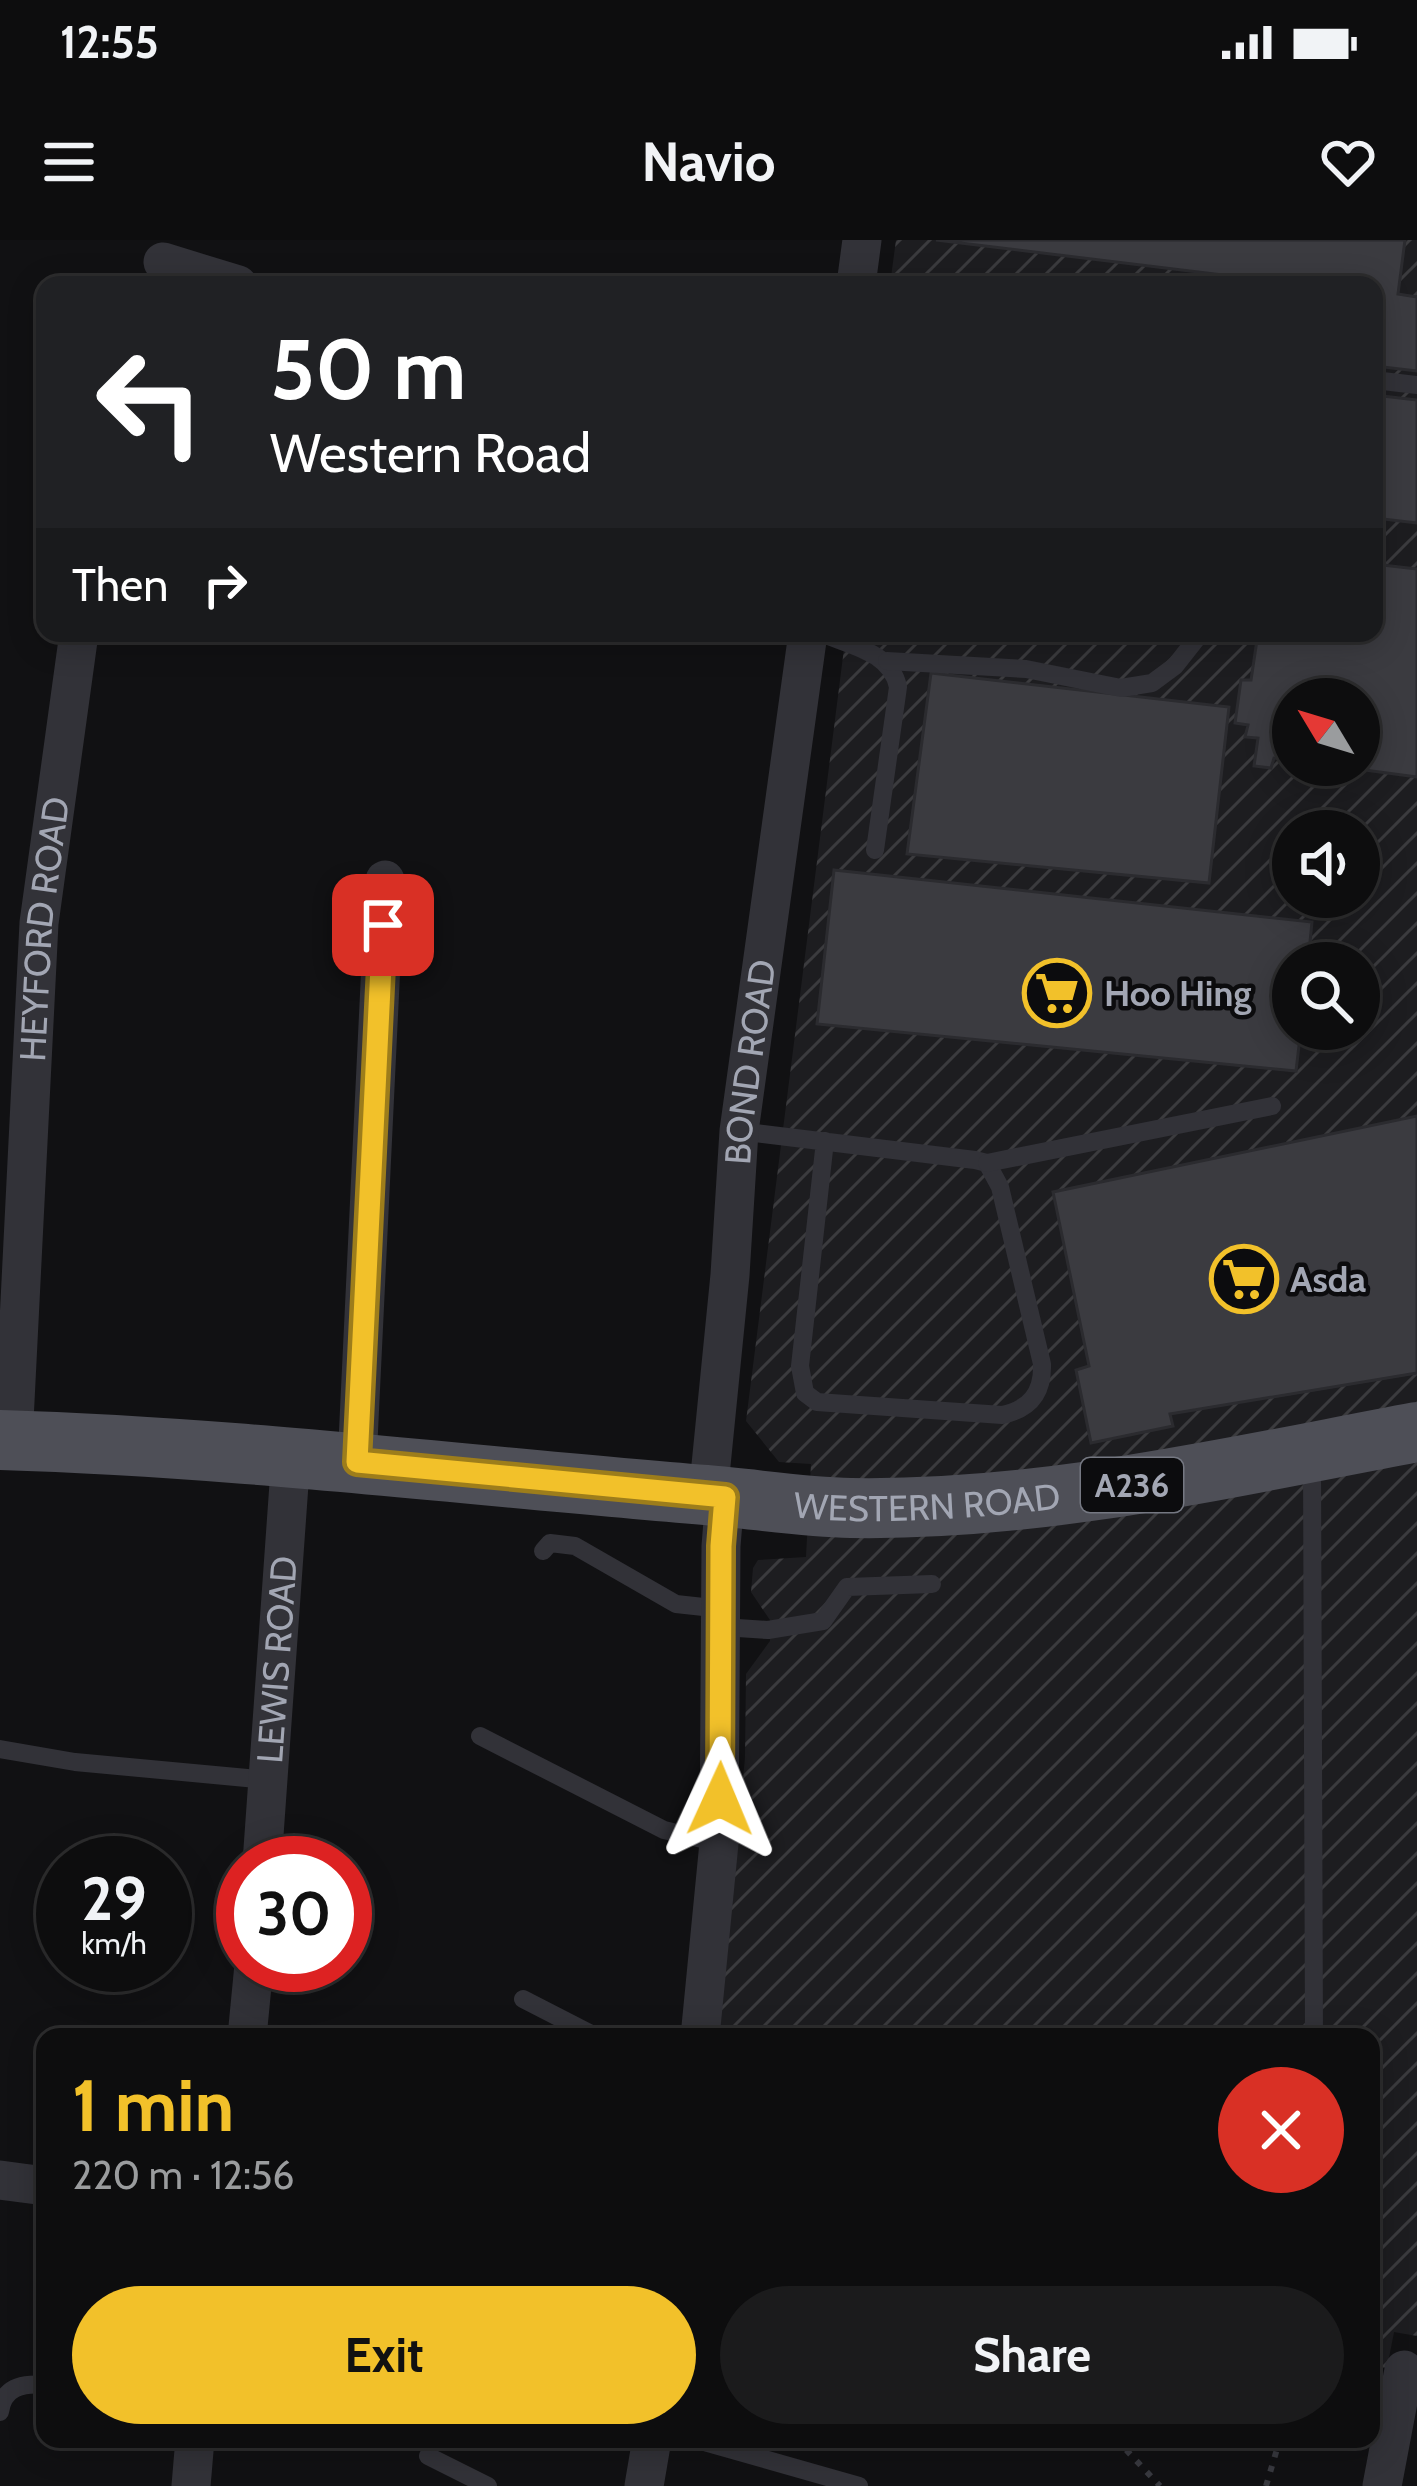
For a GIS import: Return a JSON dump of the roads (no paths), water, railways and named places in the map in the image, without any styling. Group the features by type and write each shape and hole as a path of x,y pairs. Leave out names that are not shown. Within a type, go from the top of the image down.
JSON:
{"main road":[{"name":"WESTERN ROAD","path":"6,1440 291,1456 829,1508 956,1505 1147,1484 1417,1432"}],"street":[{"path":"860,276 862,240"},
{"path":"163,262 209,276"},
{"name":"HEYFORD ROAD","path":"6,1440 39,923 79,642"},
{"name":"BOND ROAD","path":"701,2028 719,1843 722,1618 716,1496 740,1131 807,642"},
{"path":"357,1462 385,880"},
{"name":"LEWIS ROAD","path":"264,1836 291,1456"},
{"path":"248,2028 251,1992"},
{"path":"0,2180 36,2185"},
{"path":"1382,2486 1404,2370"},
{"path":"191,2486 194,2448"},
{"path":"644,2486 650,2448"}],"lane":[{"path":"1383,381 1417,385"},
{"path":"842,642 887,661 1026,669 1121,688 1152,683 1175,666 1194,642"},
{"path":"875,850 898,687 895,670 887,661"},
{"path":"740,1131 981,1162 1272,1106"},
{"path":"825,1142 800,1366 805,1393 817,1402 1001,1415 1021,1411 1035,1397 1042,1364 1000,1187 981,1162"},
{"path":"1312,1453 1314,2028"},
{"path":"543,1551 550,1543 575,1546 676,1604 768,1630 823,1621 847,1587 932,1584"},
{"path":"479,1736 664,1830 719,1843"},
{"path":"0,1749 75,1762 268,1780"},
{"path":"523,1999 579,2028"},
{"path":"0,2413 13,2388 36,2384"},
{"path":"726,2448 859,2486"},
{"path":"428,2456 488,2486"}],"place":[{"name":"Hoo Hing","path":"1057,993"},
{"name":"Asda","path":"1244,1279"}]}
